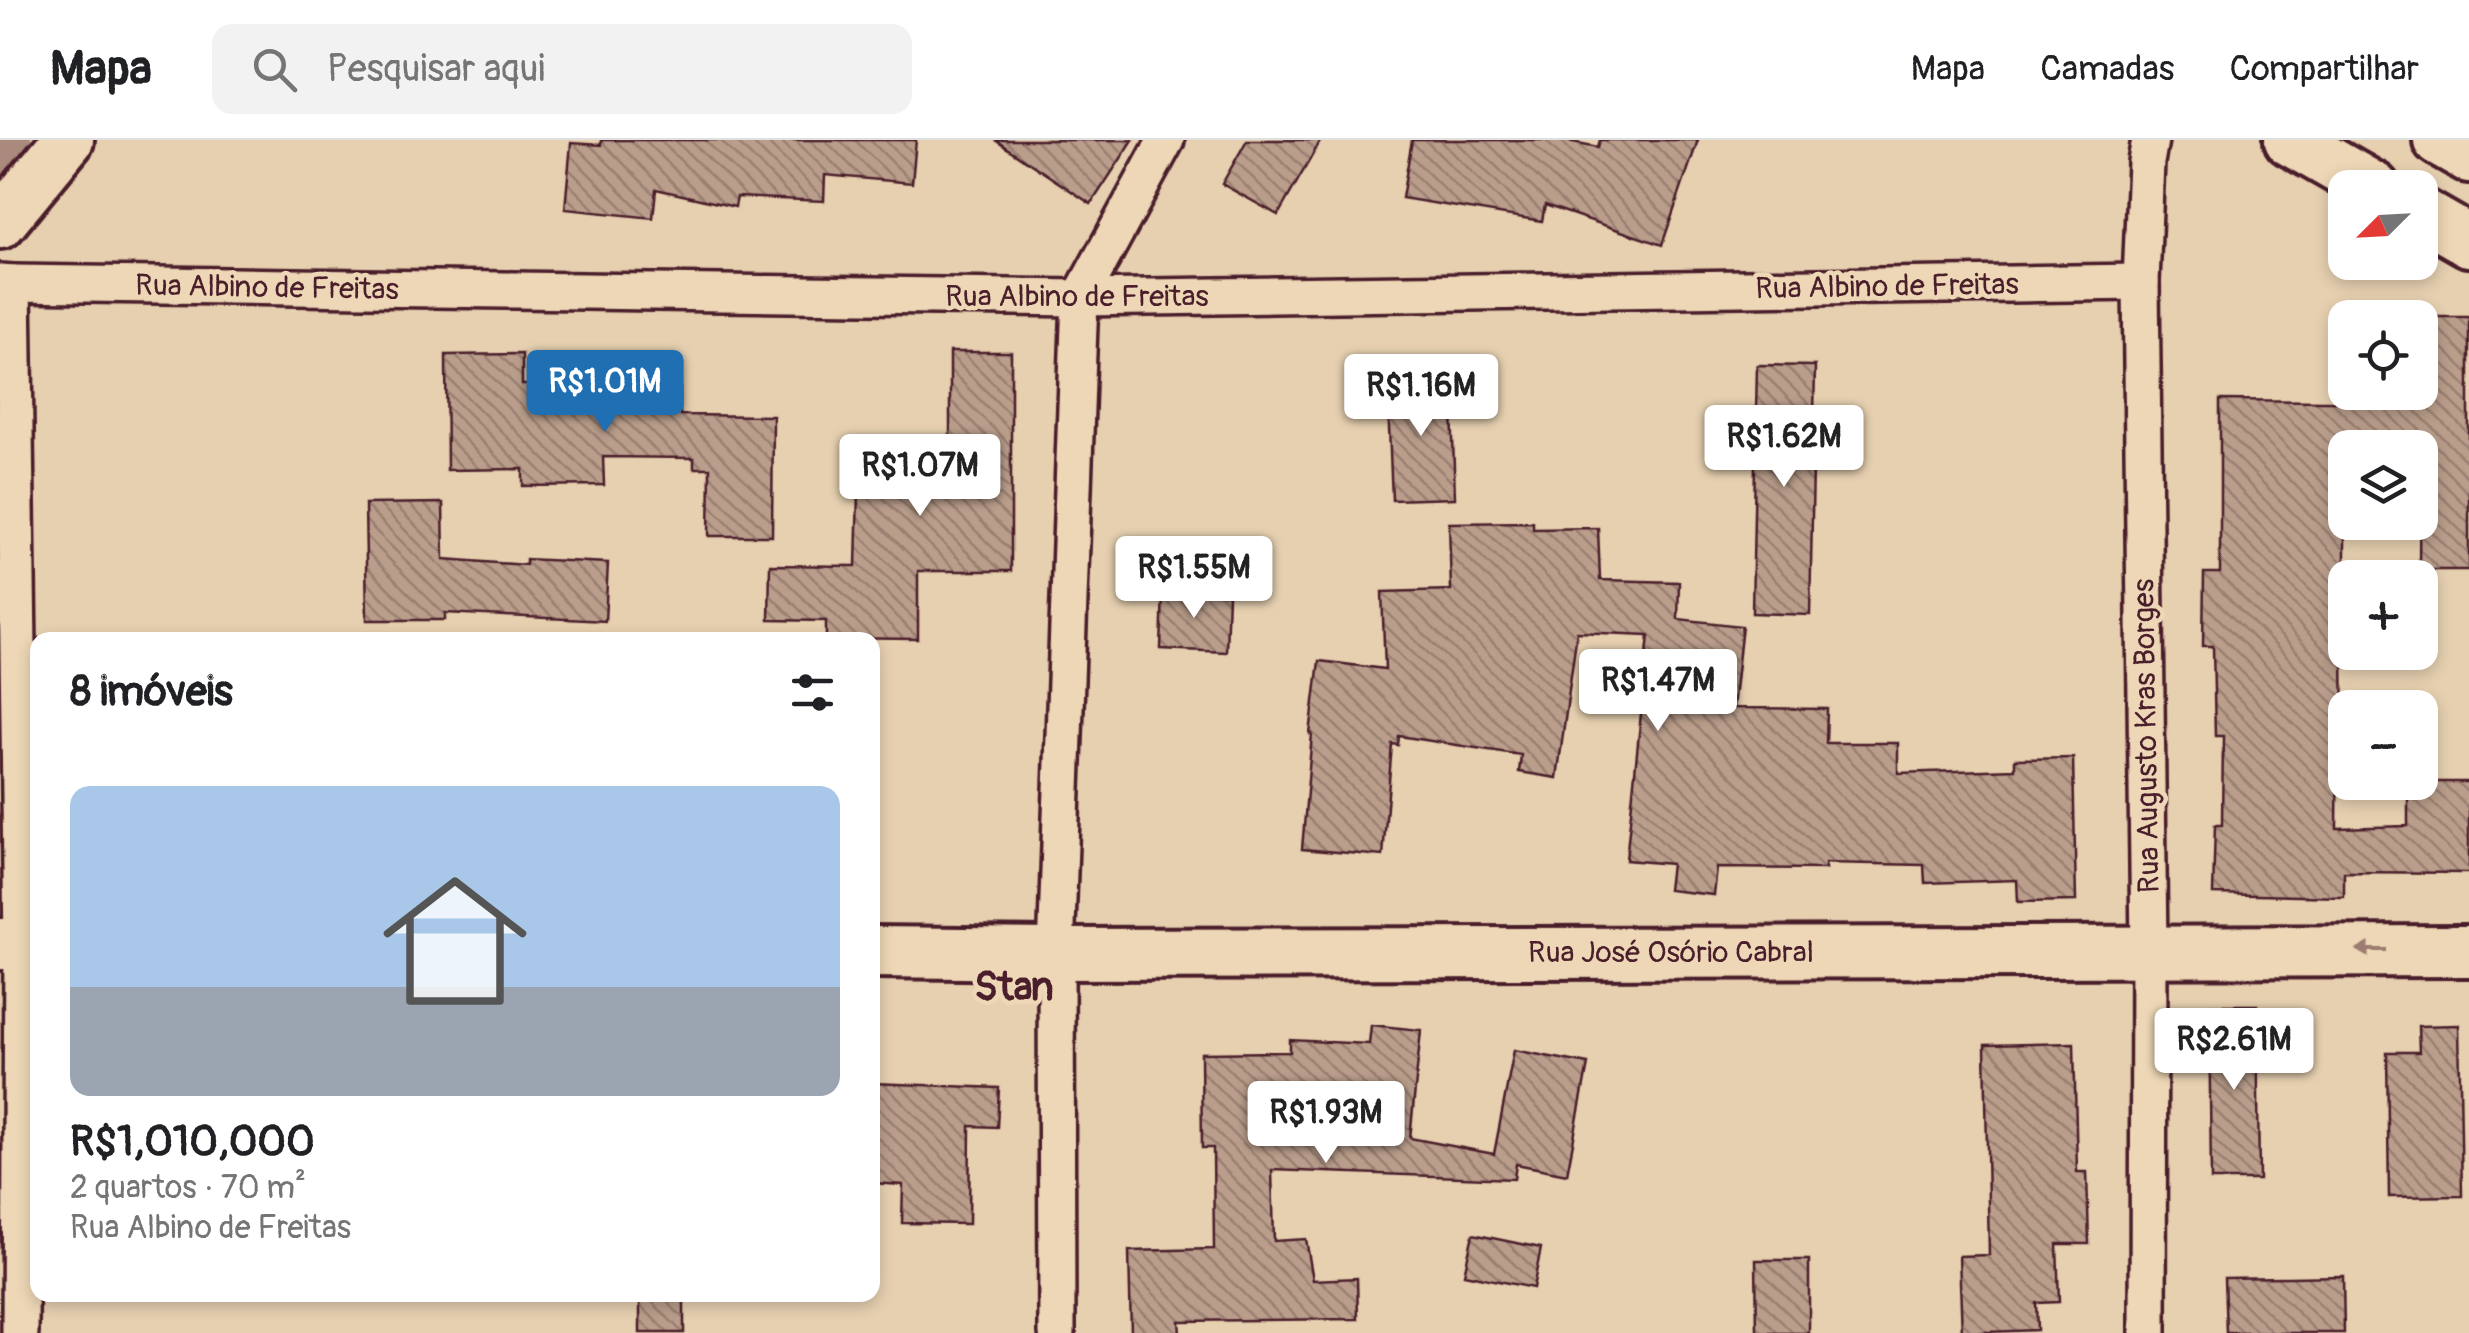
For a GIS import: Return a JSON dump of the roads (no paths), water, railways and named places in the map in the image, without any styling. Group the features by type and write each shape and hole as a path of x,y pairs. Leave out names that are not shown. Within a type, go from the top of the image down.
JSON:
{"street":[{"path":"0,223 68,140"},
{"path":"1056,1333 1056,954 1080,298 1166,140"},
{"name":"Rua Augusto Kras Borges","path":"2148,1333 2149,950 2141,282 2150,140"},
{"path":"2290,140 2342,170"},
{"path":"2439,140 2469,158"},
{"path":"2438,223 2469,241"},
{"name":"Rua Albino de Freitas","path":"6,283 1080,298 2141,282"},
{"path":"6,283 20,944 20,1333"},
{"name":"Rua José Osório Cabral","path":"880,952 2469,950"}],"waterway":[{"path":"0,149 7,140"}],"district":[{"name":"Stan","path":"1014,986"}]}
